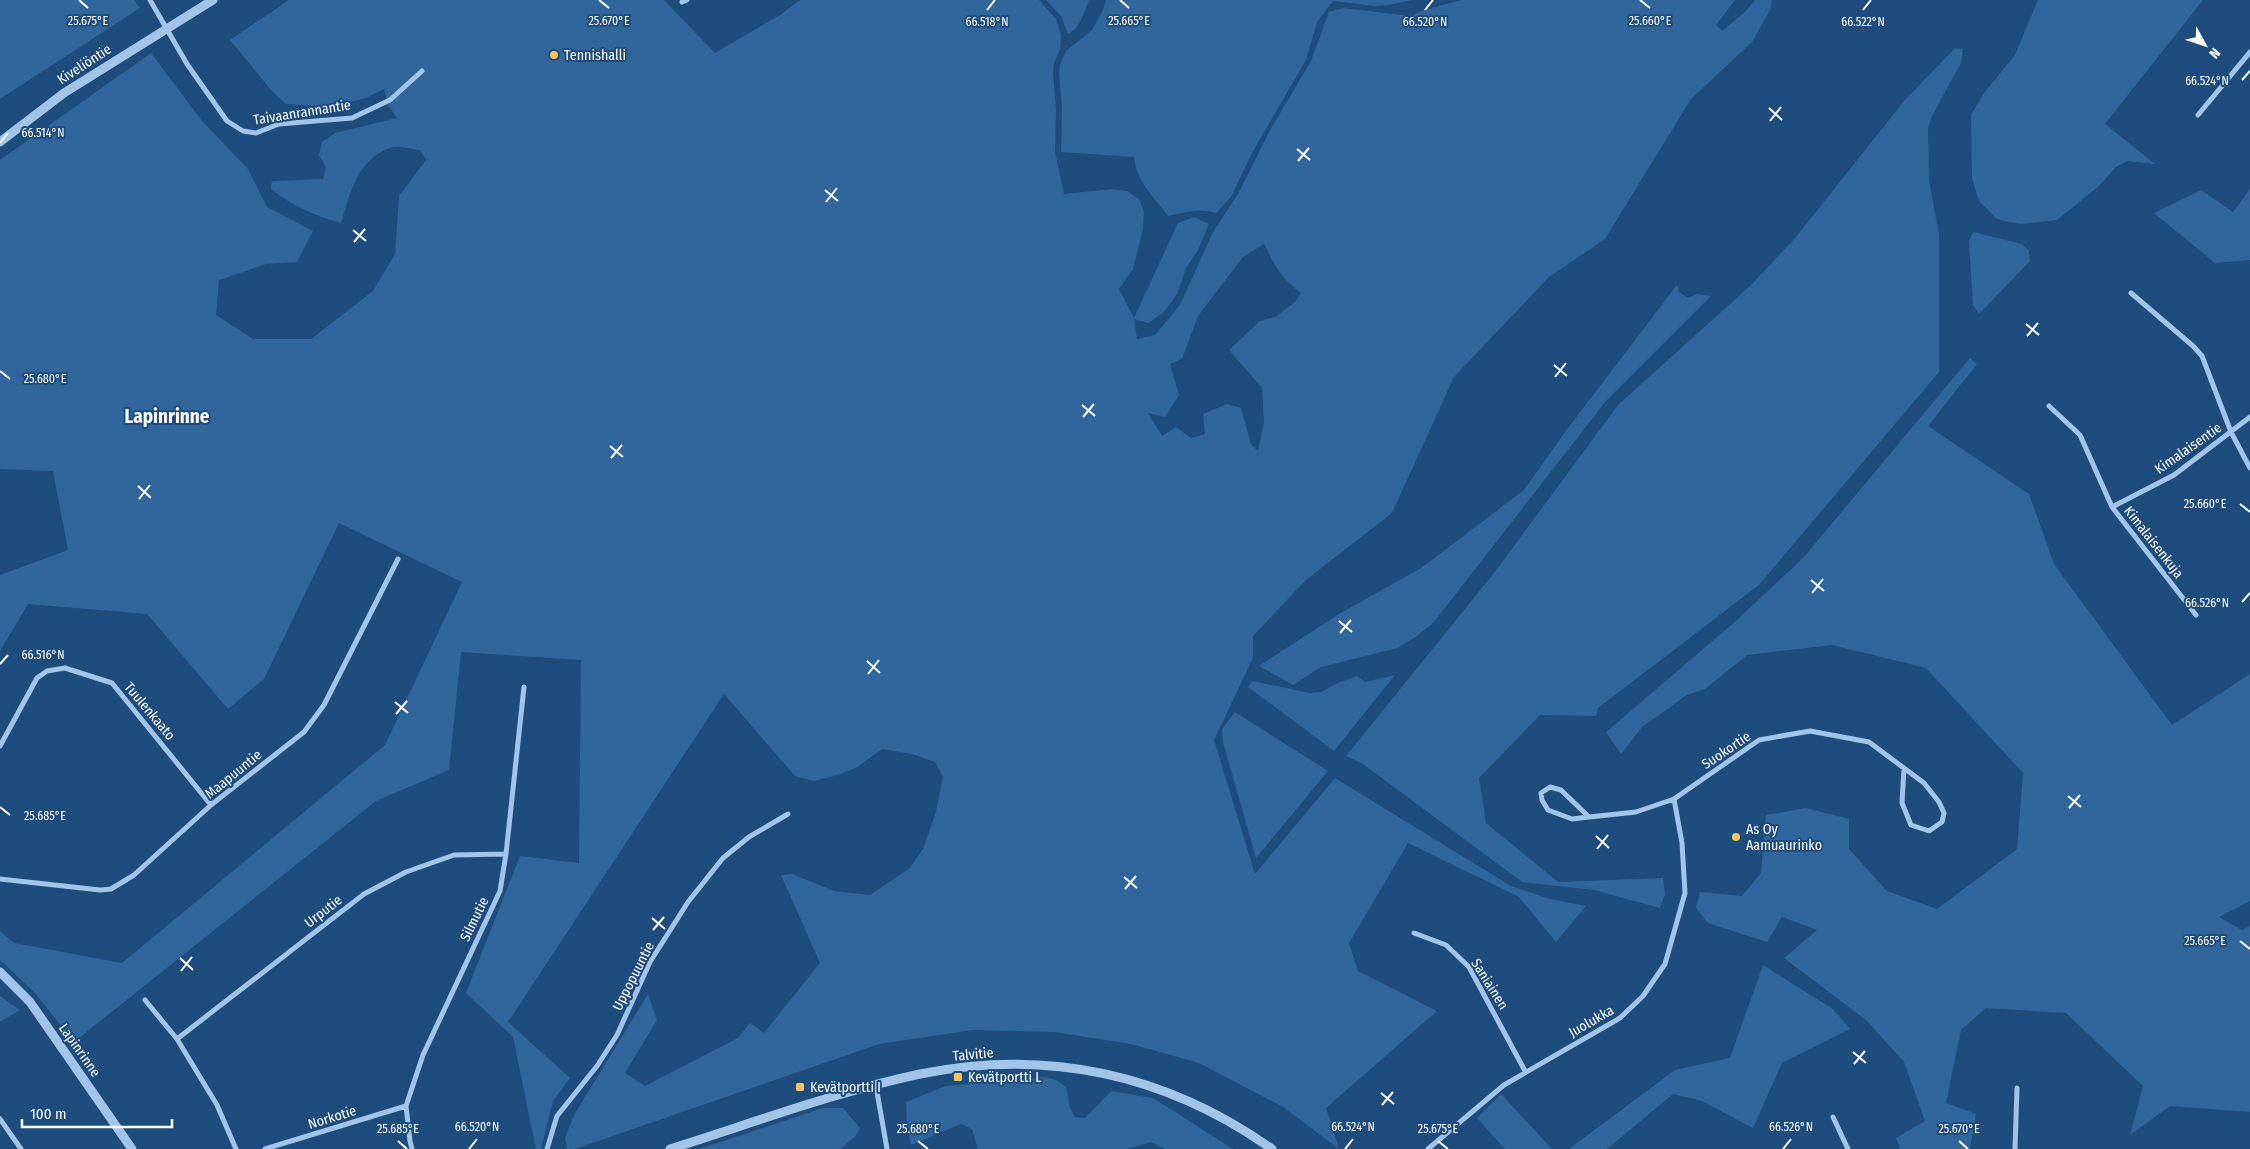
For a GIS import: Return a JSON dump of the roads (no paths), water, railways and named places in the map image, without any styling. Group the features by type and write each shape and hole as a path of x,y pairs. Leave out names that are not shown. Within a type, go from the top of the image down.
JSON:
{"street":[{"name":"Taivaanrannantie","path":"150,0 187,64 227,122 243,131 256,133 279,124 352,118 390,100 422,71"},
{"name":"Kiveliöntie","path":"0,142 64,93 212,0"},
{"path":"2198,115 2250,52"},
{"path":"2132,293 2202,356 2231,432 2250,468"},
{"path":"2048,406 2080,436 2112,508"},
{"name":"Kimalaisentie","path":"2112,508 2174,476 2250,417"},
{"name":"Kimalaisenkuja","path":"2112,508 2196,615"},
{"name":"Maapuuntie","path":"0,879 100,890 111,888 134,875 211,806 304,732 324,705 398,559"},
{"name":"Tuulenkaato","path":"0,746 37,678 47,671 64,668 112,683 211,806"},
{"name":"Silmutie","path":"412,1149 406,1106 423,1055 500,891 506,854 524,687"},
{"name":"Suokortie","path":"1589,817 1561,790 1550,787 1541,793 1542,800 1548,810 1572,819 1636,812 1674,799 1759,740 1810,731 1869,742 1904,768 1924,783 1939,802 1944,813 1942,822 1929,831 1911,825 1902,803 1904,768"},
{"name":"Juolukka","path":"1428,1149 1481,1102 1525,1071 1620,1018 1643,996 1666,964 1685,893 1682,843 1674,799"},
{"name":"Uppopuuntie","path":"547,1149 558,1116 597,1066 617,1035 650,962 688,902 723,858 749,837 788,814"},
{"name":"Urputie","path":"178,1039 364,894 406,872 454,855 506,854"},
{"name":"Saniainen","path":"1414,933 1446,945 1469,966 1525,1071"},
{"name":"Lapinrinne","path":"0,972 30,1002 132,1149"},
{"path":"145,1000 178,1039 217,1104 236,1149"},
{"name":"Talvitie","path":"670,1149 858,1089 921,1074 1024,1064 1110,1074 1174,1094 1228,1120 1272,1149"},
{"path":"876,1086 887,1149"},
{"path":"2015,1149 2017,1088"},
{"name":"Norkotie","path":"265,1149 406,1106"},
{"path":"1833,1117 1848,1149"},
{"path":"0,1119 21,1149"}],"place":[{"name":"Tennishalli","path":"554,55"},
{"name":"As Oy Aamuaurinko","path":"1736,837"},
{"name":"Kevätportti L","path":"958,1077"},
{"name":"Kevätportti I","path":"800,1087"}],"district":[{"name":"Lapinrinne","path":"167,416"}]}
